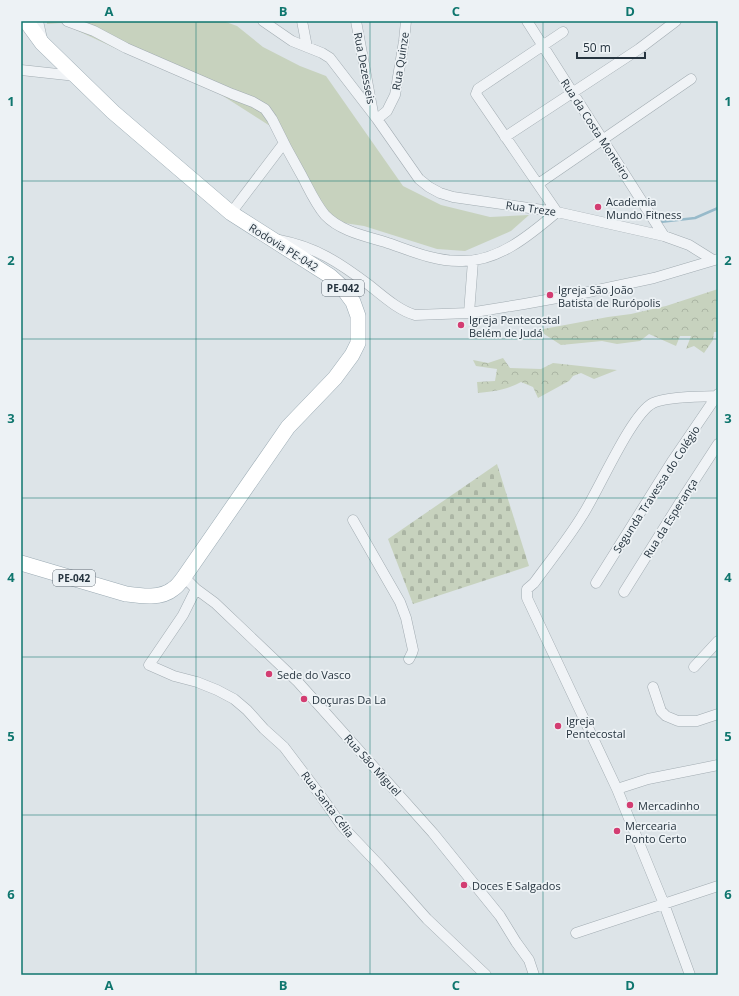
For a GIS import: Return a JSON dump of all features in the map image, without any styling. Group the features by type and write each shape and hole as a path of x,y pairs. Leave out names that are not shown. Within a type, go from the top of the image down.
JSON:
{"main road":[{"name":"Rodovia PE-042","path":"21,563 126,594 141,596 159,595 173,590 184,577 288,428 336,378 352,356 358,343 358,316 353,302 342,287 330,276 231,213 113,112 42,43 26,21"}],"street":[{"path":"38,21 42,43"},
{"path":"68,21 94,31 126,48 253,102 265,109 272,119 315,201 333,222 354,233 422,255 459,262 484,259 510,246 536,230 557,212 476,94 476,91 563,32"},
{"name":"Rua Treze","path":"263,21 283,35 330,58 375,117 419,179 440,193 475,201 557,212 664,236 689,245 716,260"},
{"path":"302,21 307,47"},
{"name":"Rua Dezesseis","path":"356,21 375,117"},
{"name":"Rua Quinze","path":"375,117 387,110 395,95 406,21"},
{"name":"Rua da Costa Monteiro","path":"527,21 664,236"},
{"path":"505,137 639,49 676,21"},
{"path":"21,70 76,76"},
{"path":"538,184 691,79"},
{"path":"231,213 284,143"},
{"path":"273,239 295,243 330,257 396,306 410,314 415,315 469,314 579,294 647,279 716,260"},
{"path":"469,314 473,261"},
{"path":"690,975 664,904 617,789 527,598 527,589 534,583 582,516 626,435 646,407 663,400 717,395"},
{"name":"Segunda Travessa do Colégio","path":"596,583 673,460 717,395"},
{"name":"Rua da Esperança","path":"624,592 678,504 718,444"},
{"path":"353,520 400,602 404,612 413,650 409,659"},
{"name":"Rua São Miguel","path":"184,577 196,589 215,603 298,682 433,833 500,916 529,960 534,975"},
{"name":"Rua Santa Célia","path":"196,589 183,615 149,665 174,676 217,690 234,699 247,710 264,729 284,747 342,826 427,919 486,975"},
{"path":"694,667 718,641"},
{"path":"653,687 661,711 666,716 678,721 697,721 718,714"},
{"path":"617,789 648,779 718,765"},
{"path":"576,933 718,886"}],"green space":[{"path":"47,21 223,21 237,26 263,47 300,66 326,76 403,186 441,205 490,217 529,215 511,231 465,251 437,249 364,226 331,221 278,131 173,64 155,57 117,49 61,23 47,24"},
{"path":"718,289 718,332 714,332 713,340 704,353 694,346 686,349 691,336 680,336 676,346 649,334 640,341 617,344 602,341 561,345 538,330 631,314 666,306"},
{"path":"503,358 510,368 541,369 553,363 617,370 594,379 581,373 573,376 569,381 538,398 533,387 521,382 495,391 478,393 477,382 495,381 497,369 476,366 473,360 488,363"},
{"path":"497,464 529,566 413,604 388,539"}],"waterway":[{"path":"660,222 695,218 718,208"}],"place":[{"name":"Academia Mundo Fitness","path":"598,207"},
{"name":"Igreja São João Batista de Rurópolis","path":"550,295"},
{"name":"Igreja Pentecostal Belém de Judá","path":"461,325"},
{"name":"Sede do Vasco","path":"269,674"},
{"name":"Doçuras Da La","path":"304,699"},
{"name":"Igreja Pentecostal","path":"558,726"},
{"name":"Mercadinho","path":"630,805"},
{"name":"Mercearia Ponto Certo","path":"617,831"},
{"name":"Doces E Salgados","path":"464,885"}]}
